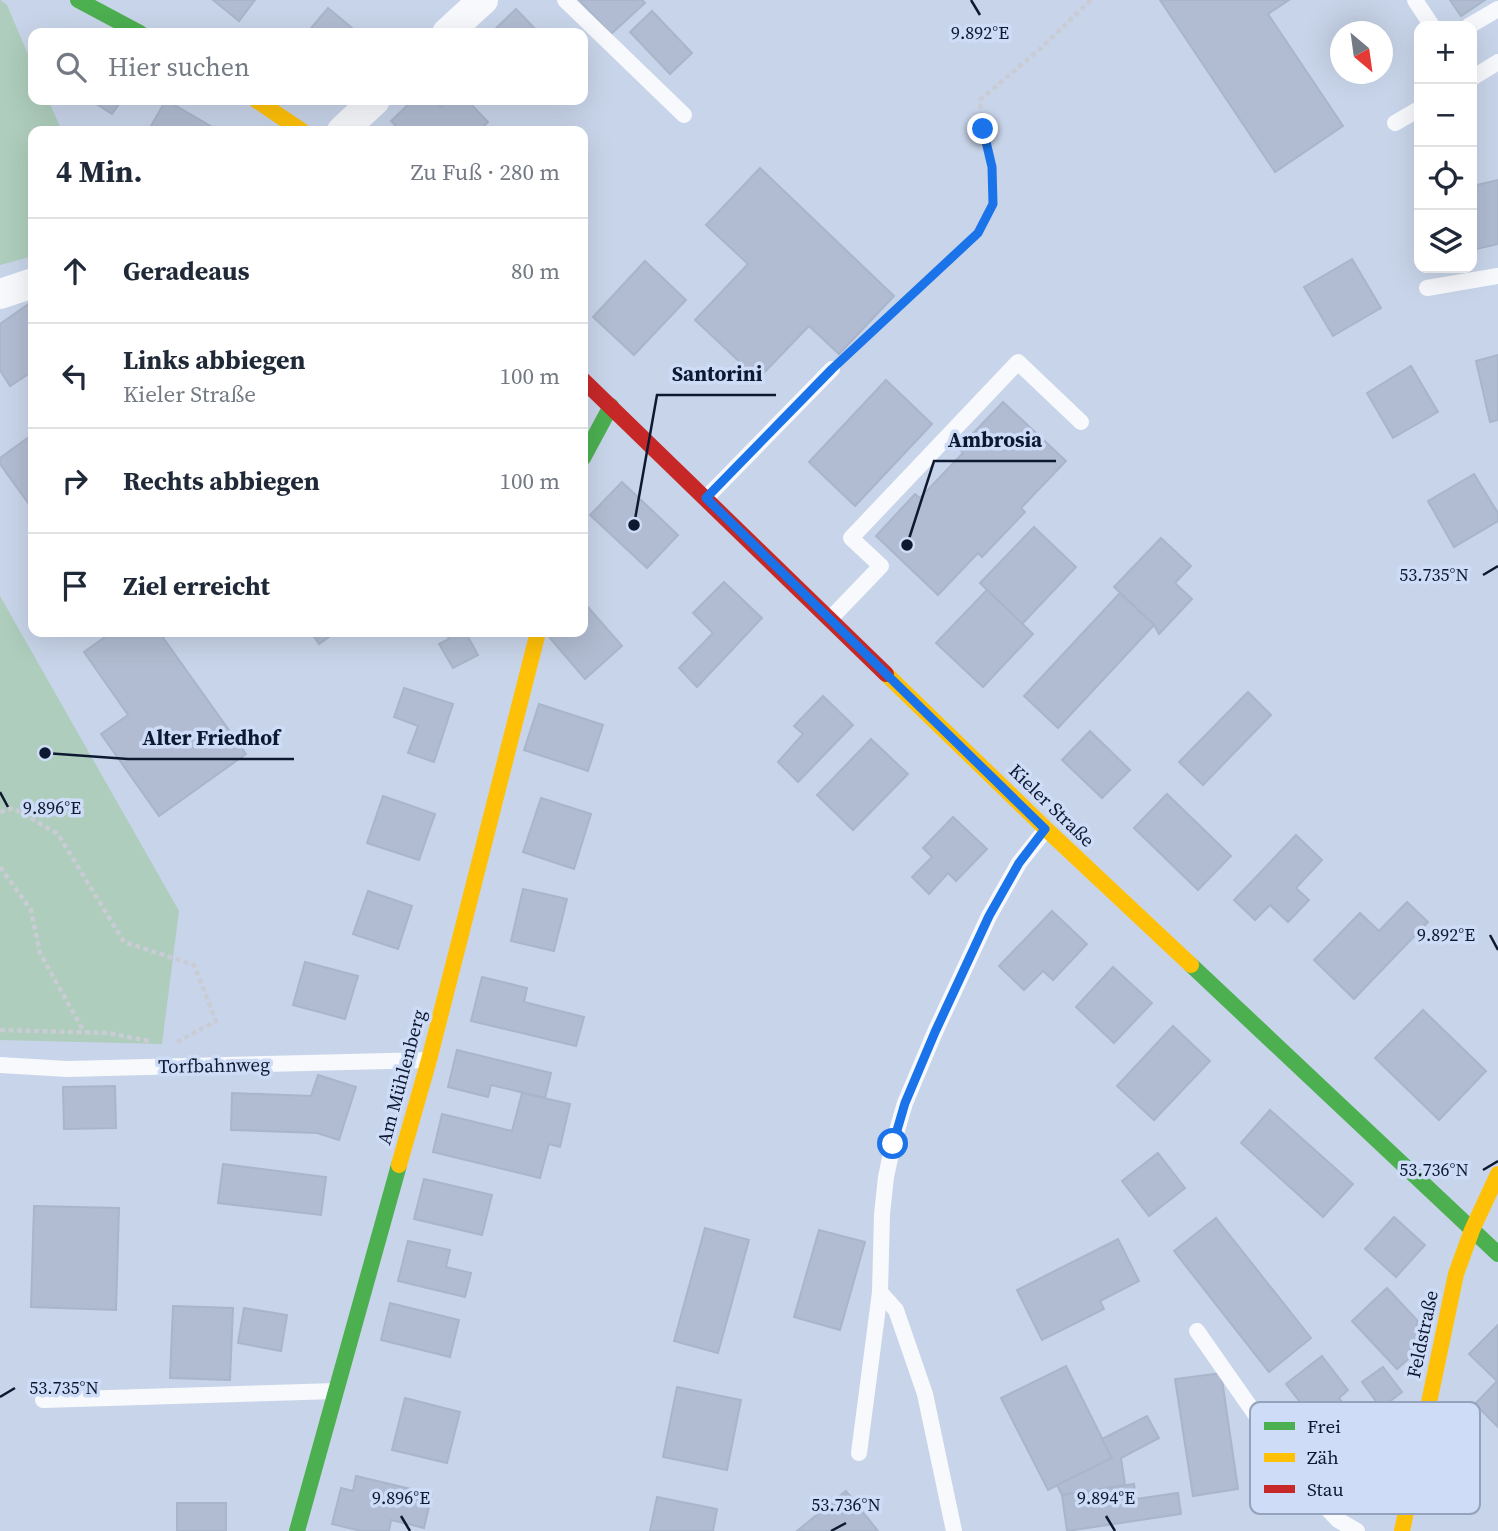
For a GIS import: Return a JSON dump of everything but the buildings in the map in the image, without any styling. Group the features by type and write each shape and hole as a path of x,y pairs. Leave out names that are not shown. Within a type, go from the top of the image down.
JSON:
{"main road":[{"path":"78,0 142,28"},
{"path":"136,13 146,28"},
{"path":"263,105 295,126"},
{"name":"Kieler Straße","path":"588,385 1045,829 1498,1254"},
{"path":"588,449 611,406"},
{"name":"Am Mühlenberg","path":"297,1531 429,1060 537,637"},
{"name":"Feldstraße","path":"1429,1402 1456,1274 1472,1230 1498,1174"}],"street":[{"path":"452,28 483,0"},
{"path":"347,126 370,105"},
{"path":"0,294 28,285"}],"lane":[{"path":"565,0 684,115"},
{"path":"1415,0 1429,21"},
{"path":"1477,21 1498,9"},
{"path":"1477,75 1498,62"},
{"path":"1395,123 1414,112"},
{"path":"1427,288 1498,276"},
{"path":"830,619 881,566 851,538 1018,362 1081,422"},
{"path":"706,498 832,369"},
{"path":"859,1453 880,1292 886,1177 905,1103 989,916 1019,863 1045,829"},
{"name":"Torfbahnweg","path":"0,1066 67,1069 429,1060"},
{"path":"880,1292 896,1310 925,1394 954,1531"},
{"path":"1196,1331 1250,1408"},
{"path":"43,1400 336,1391"},
{"path":"1332,1514 1357,1531"}],"path":[{"path":"832,369 978,233 993,204 992,167 983,129 980,100 1041,48 1091,0"},
{"path":"0,812 13,808 58,834 124,942 194,965 216,1021 171,1045"},
{"path":"0,867 31,910 40,953 84,1032"},
{"path":"0,1030 108,1033 159,1043"}],"green space":[{"path":"0,0 7,5 28,54 28,105 50,105 60,126 28,126 28,257 0,265"},
{"path":"0,596 179,911 162,1044 0,1040"}],"traffic: fast":[{"path":"78,0 131,28"},
{"path":"588,449 611,406"},
{"path":"1191,965 1498,1254"},
{"path":"297,1531 399,1165"}],"traffic: slow":[{"path":"263,105 295,126"},
{"path":"399,1165 429,1060 537,637"},
{"path":"886,674 1191,965"},
{"path":"1429,1402 1456,1274 1472,1230 1498,1174"},
{"path":"1402,1531 1406,1514"}],"traffic: jam":[{"path":"588,385 886,674"}],"place":[{"name":"Santorini","path":"634,525"},
{"name":"Ambrosia","path":"907,545"},
{"name":"Alter Friedhof","path":"45,753"}],"route":[{"path":"893,1144 905,1103 989,916 1019,863 1045,829 706,498 832,369 978,233 993,204 992,167 983,129"}]}
